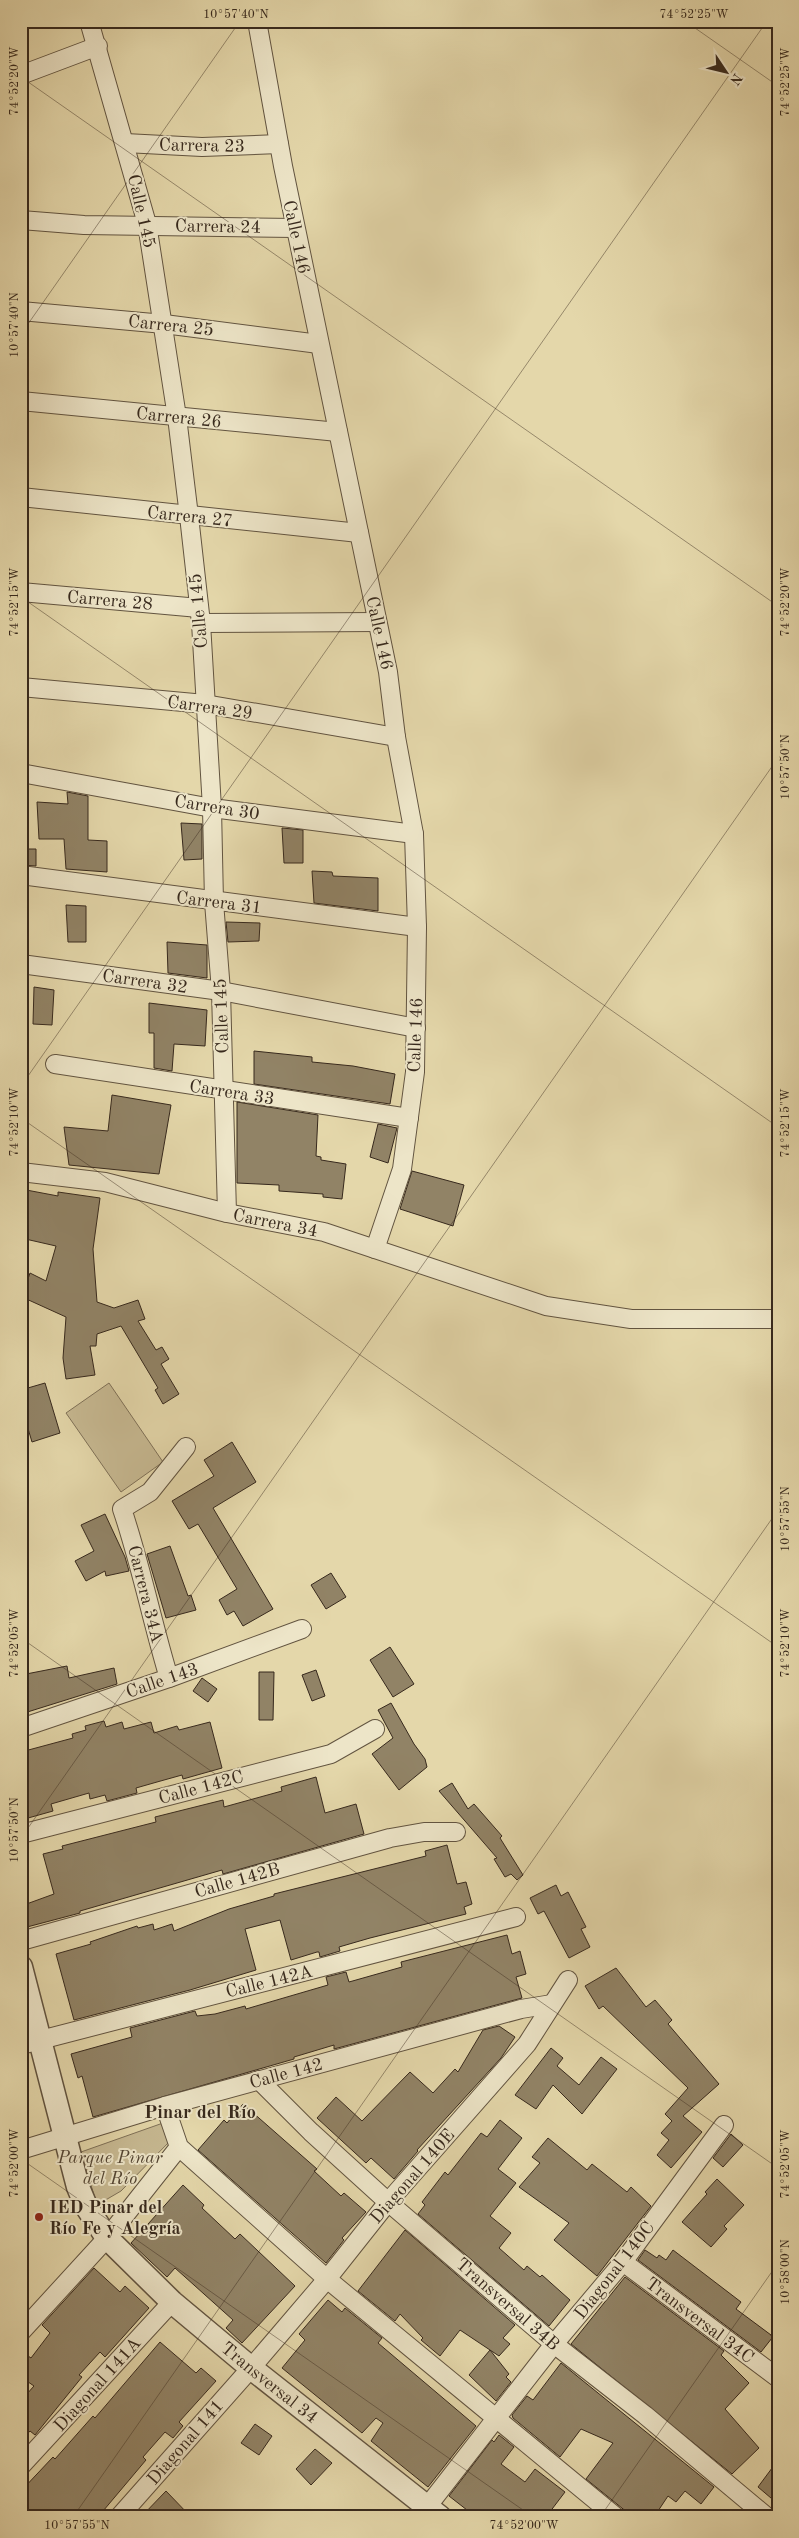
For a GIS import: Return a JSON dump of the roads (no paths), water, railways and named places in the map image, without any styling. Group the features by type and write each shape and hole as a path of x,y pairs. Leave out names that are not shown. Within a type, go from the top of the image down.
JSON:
{"street":[{"name":"Calle 145","path":"89,21 98,46 147,224 164,324 189,516 200,615 212,808 214,902 221,991 227,1212"},
{"name":"Calle 146","path":"257,21 279,144 319,344 388,672 396,737 414,834 417,927 415,1072 402,1169 375,1249"},
{"path":"21,75 98,46"},
{"name":"Carrera 23","path":"125,143 202,147 279,144"},
{"name":"Carrera 24","path":"21,220 84,225 147,224 296,228"},
{"name":"Carrera 25","path":"21,311 164,324 319,344"},
{"name":"Carrera 26","path":"21,401 338,432"},
{"name":"Carrera 27","path":"21,497 359,533"},
{"name":"Carrera 28","path":"21,592 200,615 377,622"},
{"name":"Carrera 29","path":"21,687 205,704 396,737"},
{"name":"Carrera 30","path":"21,773 212,808 414,834"},
{"name":"Carrera 31","path":"21,875 214,902 417,927"},
{"name":"Carrera 32","path":"21,964 221,991 416,1028"},
{"name":"Carrera 33","path":"55,1064 409,1118"},
{"name":"Carrera 34","path":"21,1172 105,1182 227,1212 324,1232 546,1306 631,1319 778,1319"},
{"name":"Carrera 34A","path":"169,1678 150,1616 138,1554 122,1510 150,1492 186,1447"},
{"name":"Calle 143","path":"21,1728 169,1678 302,1630"},
{"name":"Calle 142C","path":"21,1834 331,1754 375,1729"},
{"name":"Calle 142B","path":"21,1941 390,1838 424,1832 456,1832"},
{"name":"Calle 142A","path":"31,2042 516,1917"},
{"path":"21,1967 31,2042 64,2137 78,2187 86,2206 107,2238"},
{"name":"Diagonal 140E","path":"251,2368 388,2202 527,2044 568,1980"},
{"name":"Calle 142","path":"21,2150 165,2106 259,2080 521,2009 552,2004"},
{"name":"Transversal 34B","path":"259,2080 311,2132 388,2202 554,2344 666,2432 766,2517"},
{"path":"165,2106 179,2147 327,2278 616,2517"},
{"name":"Diagonal 140C","path":"433,2512 497,2420 554,2344 622,2262 724,2125"},
{"path":"21,2332 107,2238 179,2147"},
{"name":"Transversal 34","path":"107,2238 172,2302 251,2368 433,2512"},
{"name":"Transversal 34C","path":"622,2262 778,2378"},
{"name":"Diagonal 141A","path":"21,2466 172,2302"},
{"name":"Diagonal 141","path":"119,2517 251,2368"}],"place":[{"name":"IED Pinar del Río Fe y Alegría","path":"39,2217"}],"district":[{"name":"Pinar del Río","path":"200,2111"}],"park label":[{"name":"Parque Pinar del Río","path":"110,2167"}]}
